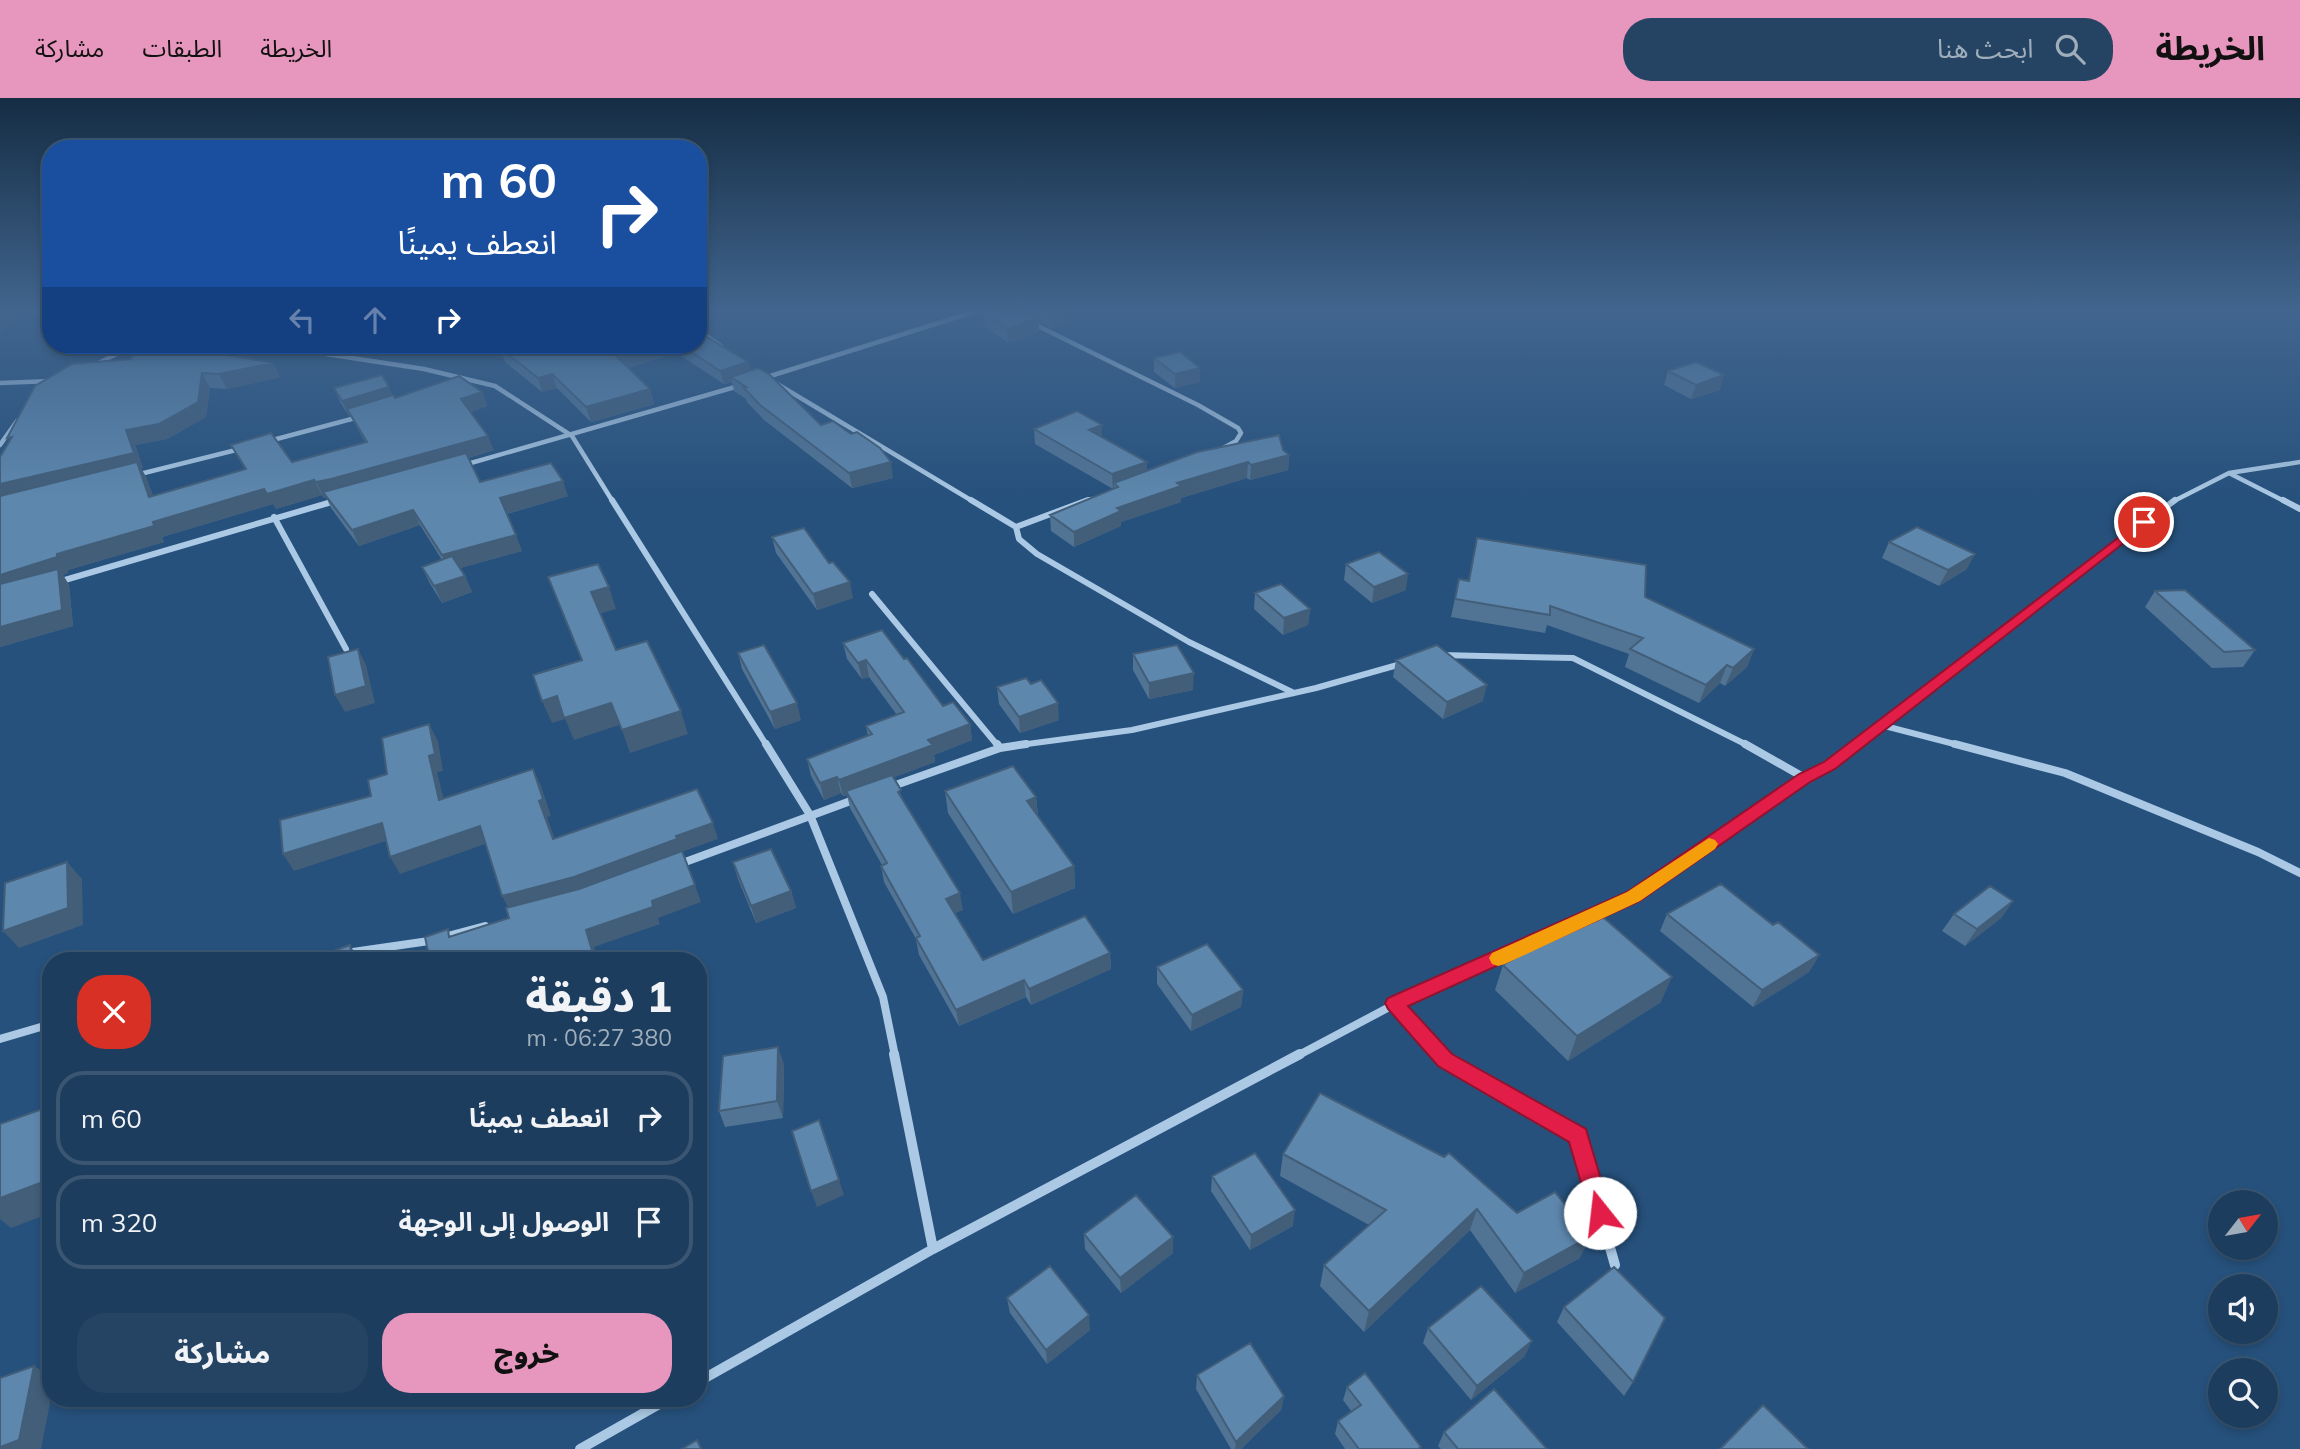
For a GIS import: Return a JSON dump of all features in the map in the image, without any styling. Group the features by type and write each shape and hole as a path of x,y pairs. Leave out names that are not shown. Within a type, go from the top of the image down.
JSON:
{"street":[{"path":"437,372 495,386 519,399 572,436 810,815 883,997 933,1249"},
{"path":"758,372 1016,527 1019,539 1037,554 1189,642 1294,693"},
{"path":"456,467 572,436 785,372"},
{"path":"1131,372 1238,428 1241,433 1236,441 1213,454"},
{"path":"0,383 60,379"},
{"path":"463,385 476,381"},
{"path":"44,390 45,382"},
{"path":"0,445 23,413"},
{"path":"257,444 360,417"},
{"path":"128,477 243,448"},
{"path":"707,1377 933,1249 1395,1003 1634,897 1805,778 1829,765 2166,505 2229,473 2300,462"},
{"path":"2229,473 2300,509"},
{"path":"1016,527 1101,495"},
{"path":"50,585 339,499"},
{"path":"274,517 346,649"},
{"path":"872,594 1000,748"},
{"path":"1434,655 1573,657 1711,725 1805,778"},
{"path":"886,788 1000,748 1132,730 1294,693 1408,662"},
{"path":"1881,725 2065,773 2258,852 2300,873"},
{"path":"672,867 860,797"},
{"path":"356,952 429,941 494,924"},
{"path":"1395,1003 1445,1060 1578,1136 1615,1265"},
{"path":"0,1039 42,1027"},
{"path":"580,1449 654,1407"}],"building":[{"path":"58,372 229,372 202,373 198,402 159,424 126,430 134,453 0,484 0,457 12,437 7,438 35,386"},
{"path":"530,372 633,372 650,389 586,407 552,374 538,378"},
{"path":"746,372 765,372 821,425 833,421 851,434 857,432 880,448 891,462 849,473 760,405 743,387 746,387 731,377"},
{"path":"1670,372 1718,372 1724,375 1696,385"},
{"path":"382,375 389,387 342,401 334,388"},
{"path":"459,376 482,392 461,399 488,436 331,479 316,482 314,480 267,494 264,489 153,522 154,526 57,554 57,557 0,575 0,496 137,462 149,497 246,469 231,445 271,433 292,462 367,442 347,409 393,395 395,398"},
{"path":"1077,411 1102,425 1089,430 1147,462 1112,474 1034,429"},
{"path":"1279,435 1283,450 1289,455 1251,465 1248,462 1177,483 1181,486 1117,508 1121,511 1074,532 1050,515 1118,487 1114,483 1197,452"},
{"path":"466,453 480,482 551,463 563,481 500,498 516,535 442,555 413,510 352,530 323,492"},
{"path":"1917,527 1975,554 1948,570 1889,542"},
{"path":"804,528 829,563 833,562 850,582 813,594 772,537"},
{"path":"1477,538 1646,565 1645,597 1754,649 1733,668 1727,665 1706,685 1630,649 1643,638 1550,606 1550,615 1455,599 1459,579 1469,581"},
{"path":"1379,552 1408,574 1374,587 1346,564"},
{"path":"452,556 465,576 434,586 422,567"},
{"path":"598,564 609,587 591,592 616,650 647,641 681,711 622,730 611,703 564,718 557,696 542,701 533,675 582,660 548,577"},
{"path":"58,569 62,610 0,627 0,584"},
{"path":"1281,584 1310,609 1284,618 1255,593"},
{"path":"2185,590 2255,650 2224,652 2155,591"},
{"path":"882,630 943,706 953,702 970,724 928,740 933,745 839,780 837,777 820,783 807,759 872,734 866,726 904,712 866,660 858,663 843,643"},
{"path":"764,645 797,703 770,712 738,653"},
{"path":"1177,645 1194,673 1149,683 1133,654"},
{"path":"1437,645 1487,685 1447,702 1396,660"},
{"path":"358,649 366,686 335,695 328,657"},
{"path":"1026,678 1031,684 1041,680 1058,703 1019,717 997,687"},
{"path":"429,724 435,754 429,756 439,800 533,769 543,799 539,801 553,839 697,789 713,823 574,877 502,896 480,826 390,857 382,823 283,854 280,820 371,796 368,780 387,774 382,738"},
{"path":"1013,766 1036,797 1027,801 1074,866 1011,892 945,791"},
{"path":"892,775 901,790 898,792 960,893 946,899 983,960 1085,916 1110,953 1029,989 1024,980 956,1010 916,938 920,936 881,866 887,863 846,791"},
{"path":"771,849 791,891 751,906 733,862"},
{"path":"682,851 695,885 652,901 653,907 586,930 592,952 428,952 425,937 448,929 449,937 509,918 506,908 579,889"},
{"path":"67,862 68,908 3,931 5,883"},
{"path":"1721,884 1773,925 1778,922 1819,955 1762,990 1667,914"},
{"path":"1990,886 2013,901 1977,929 1954,914"},
{"path":"1597,912 1672,977 1577,1036 1503,965"},
{"path":"1207,944 1243,990 1192,1015 1157,967"},
{"path":"350,945 351,952 331,952"},
{"path":"778,1047 777,1101 719,1111 723,1056"},
{"path":"1320,1093 1444,1157 1449,1153 1517,1213 1555,1192 1591,1236 1524,1273 1477,1209 1369,1311 1324,1265 1386,1210 1283,1154"},
{"path":"42,1109 42,1182 0,1198 0,1124"},
{"path":"819,1120 839,1180 811,1191 792,1131"},
{"path":"1255,1153 1295,1210 1251,1235 1212,1176"},
{"path":"1136,1195 1173,1237 1120,1278 1084,1234"},
{"path":"1050,1266 1089,1315 1046,1350 1007,1298"},
{"path":"1614,1267 1665,1318 1633,1382 1564,1307"},
{"path":"1481,1286 1532,1341 1477,1386 1428,1328"},
{"path":"1250,1343 1284,1396 1236,1442 1197,1375"},
{"path":"34,1366 19,1440 0,1447 0,1378"},
{"path":"1365,1373 1421,1447 1359,1449 1338,1421 1361,1405 1347,1387"},
{"path":"1494,1389 1547,1449 1458,1449 1444,1432"},
{"path":"1763,1405 1808,1449 1720,1449"},
{"path":"697,1440 701,1449 682,1449"}],"slow traffic":[{"path":"1498,958 1634,897 1709,844"}],"route":[{"path":"1600,1213 1578,1136 1445,1060 1395,1003 1410,999 1634,897 1805,778 1829,765 2144,522"}]}
